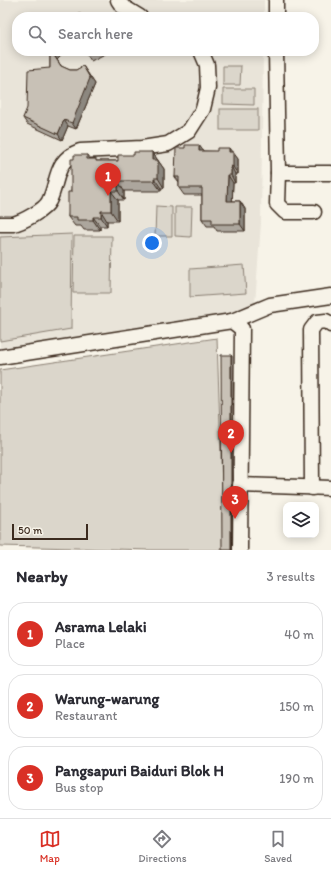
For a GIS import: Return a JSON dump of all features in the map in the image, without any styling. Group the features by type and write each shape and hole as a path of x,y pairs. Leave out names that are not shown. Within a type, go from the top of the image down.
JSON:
{"street":[{"path":"118,0 122,6 132,12"},
{"path":"276,0 276,12"},
{"path":"0,224 13,224 31,217 49,203 64,160 72,153 80,151 142,148 168,144 189,131 203,109 208,88 207,65 204,56"},
{"path":"276,56 277,204 285,212 314,212"},
{"path":"278,173 331,173"},
{"path":"0,357 232,321 270,305 331,296"},
{"path":"232,321 242,329 240,550"},
{"path":"312,488 311,330 317,322 326,321 331,325"},
{"path":"240,486 331,488"}],"shaded area":[{"path":"0,0 264,0 264,12 12,12 12,56 263,56 261,223 255,304 241,311 0,348"},
{"path":"223,66 241,66 240,85 223,85"},
{"path":"223,89 254,89 254,105 223,104"},
{"path":"220,109 258,109 258,130 220,130"},
{"path":"156,206 172,207 172,236 155,236"},
{"path":"175,207 192,207 191,237 175,236"},
{"path":"72,234 71,329 0,341 0,237"},
{"path":"74,236 112,236 111,293 73,293"},
{"path":"244,265 246,293 190,297 190,269"},
{"path":"217,338 224,550 151,550 0,546 0,370"}],"building":[{"path":"50,56 54,56 61,66 70,70 76,70 83,66 90,78 72,123 64,120 58,134 23,118 27,108 28,70 50,68"},
{"path":"185,145 199,145 199,151 217,151 217,148 229,148 229,152 233,152 233,167 231,166 231,175 228,175 227,201 240,201 240,224 212,224 212,219 202,219 202,188 179,188 179,177 175,177 176,148 185,148"},
{"path":"134,152 152,152 152,160 158,160 158,178 154,178 154,181 118,181 118,191 111,191 111,211 101,211 101,217 93,217 93,220 77,220 77,217 68,217 68,192 71,192 71,159 74,159 74,155 87,155 87,159 96,159 96,161 118,161 118,155 134,155"},
{"path":"221,355 231,355 231,550 222,550"}],"place":[{"name":"Asrama Lelaki","path":"108,196"},
{"name":"Warung-warung","path":"231,453"},
{"name":"Pangsapuri Baiduri Blok H","path":"235,519"}]}
